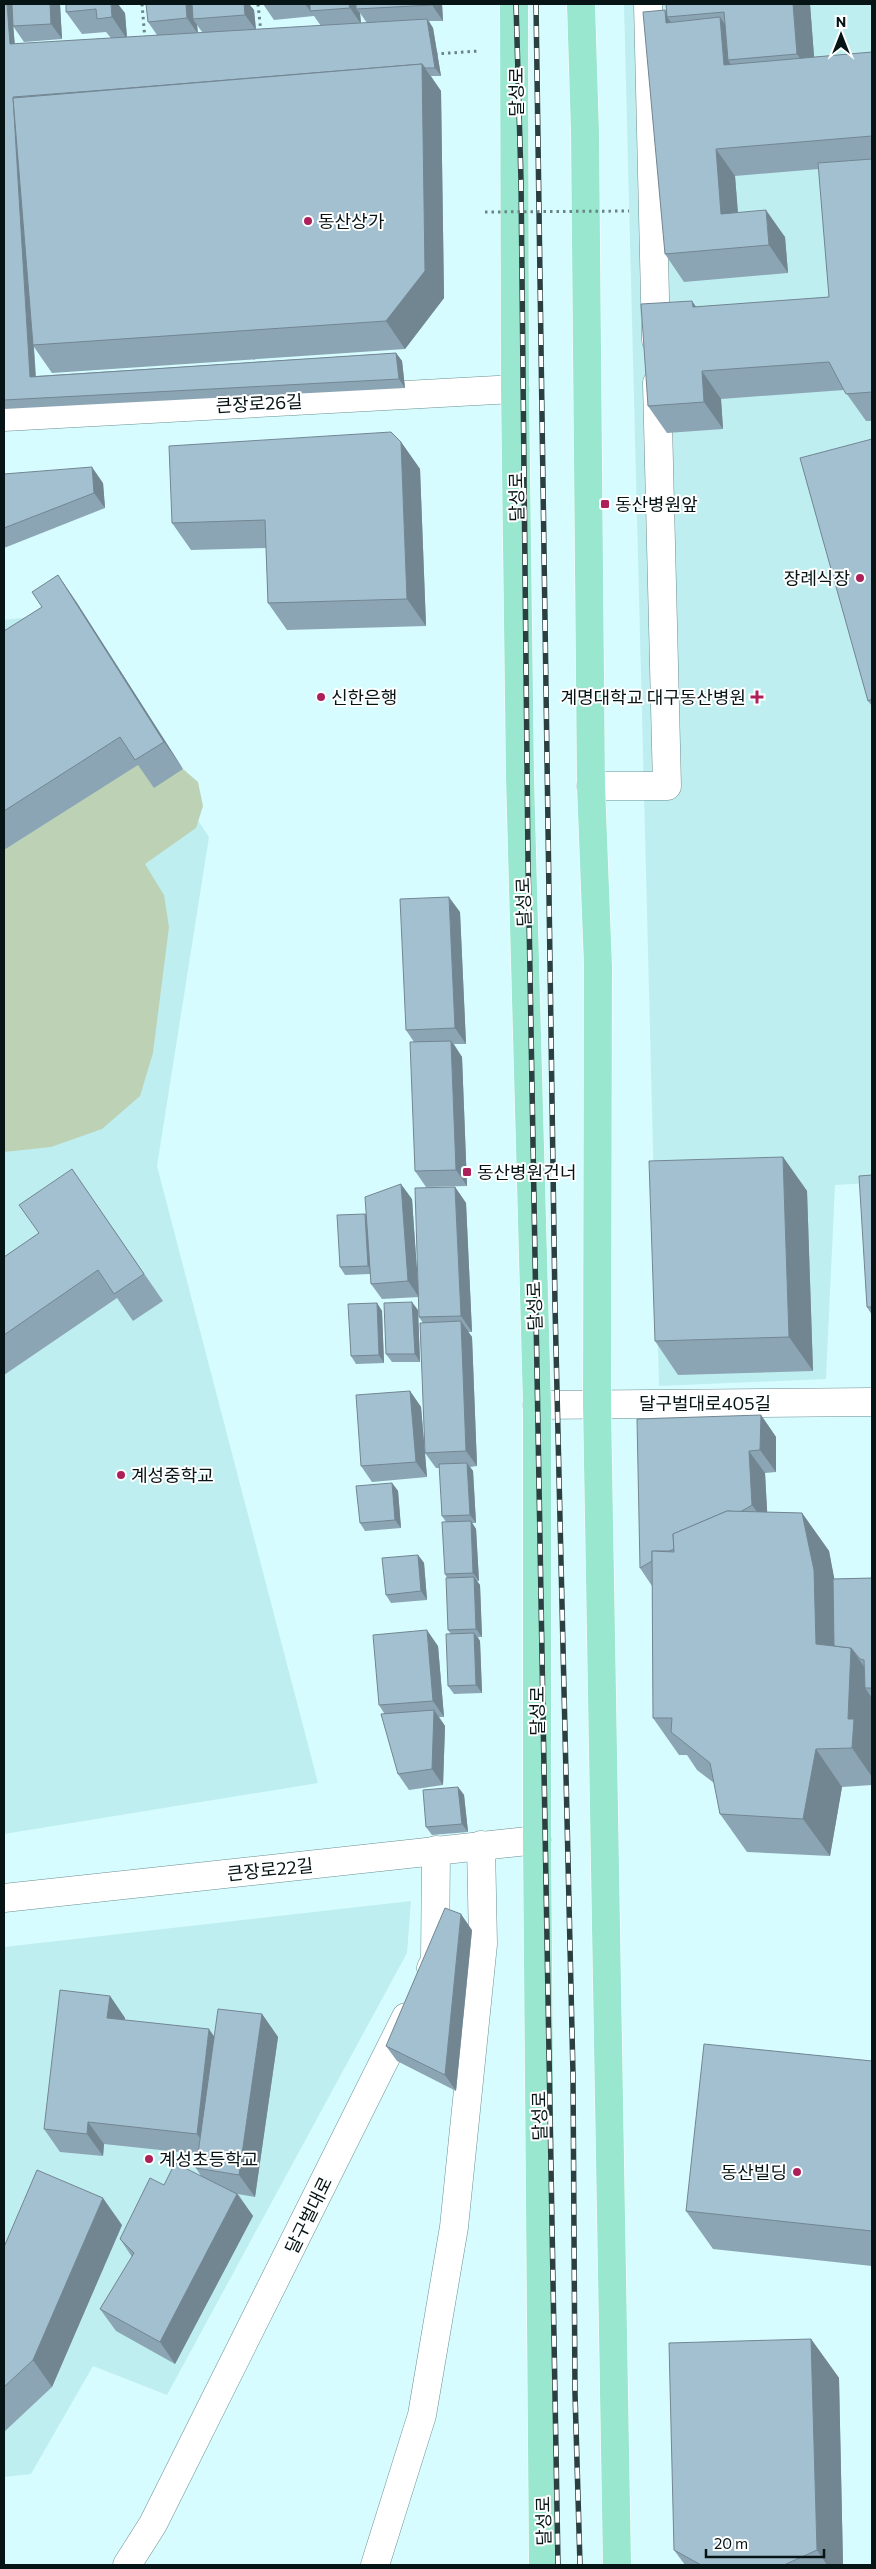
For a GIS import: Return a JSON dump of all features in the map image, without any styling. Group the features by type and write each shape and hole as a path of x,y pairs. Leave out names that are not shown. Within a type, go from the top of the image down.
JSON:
{"main road":[{"name":"달성로","path":"514,4 516,48 515,390 520,777 537,1405 537,1840 543,2565"},
{"path":"581,4 585,153 591,786 598,966 598,1404 617,2565"}],"street":[{"path":"591,786 667,786 648,4"},
{"name":"큰장로26길","path":"4,417 515,390"},
{"name":"달구벌대로405길","path":"537,1405 872,1402"},
{"name":"큰장로22길","path":"4,1898 537,1840"},
{"path":"375,2565 422,2415 454,2227 483,1944 481,1845"},
{"name":"달구벌대로","path":"127,2565 153,2524 435,1960 436,1850"}],"path":[{"path":"142,4 146,50"},
{"path":"258,4 261,40"},
{"name":"달성로","path":"429,55 516,48"},
{"path":"485,212 629,211"}],"shaded area":[{"name":"계명대학교 대구동산병원","path":"624,4 872,4 872,1183 835,1185 826,1379 659,1386"},
{"name":"계성중학교","path":"61,613 209,837 157,1166 318,1783 4,1834 4,620"},
{"name":"계성초등학교","path":"411,1901 407,1953 167,2395 93,2366 31,2474 4,2477 4,1947"}],"green space":[{"path":"139,764 183,769 198,782 203,806 196,828 145,864 164,895 169,927 153,1053 140,1096 102,1129 51,1147 4,1152 4,850"}],"building":[{"path":"4,4 7,4 10,44 427,19 435,68 425,68 422,64 13,97 30,377 396,353 399,379 4,400"},
{"path":"12,4 50,4 51,24 13,26"},
{"path":"66,4 111,4 112,17 97,19 96,9 66,12"},
{"path":"146,4 186,4 187,18 148,22"},
{"path":"192,4 244,4 245,15 193,19"},
{"path":"310,4 349,4 350,8 310,11"},
{"path":"356,4 432,4 432,5 356,9"},
{"path":"666,4 793,4 797,54 728,60 724,12 667,17"},
{"path":"665,10 666,23 720,17 724,65 872,52 872,136 716,149 721,214 766,210 769,245 665,254 643,12"},
{"path":"422,64 425,271 386,321 33,345 13,98"},
{"path":"872,159 872,392 846,394 829,362 702,371 704,402 648,406 641,304 692,301 693,307 829,297 818,163"},
{"path":"391,432 401,442 407,599 268,603 265,520 172,523 169,446"},
{"path":"872,439 872,699 868,701 800,458"},
{"path":"92,467 94,493 4,528 4,474"},
{"path":"58,575 164,742 135,760 120,737 4,811 4,631 42,607 32,592"},
{"path":"449,897 455,1028 406,1030 400,899"},
{"path":"451,1041 456,1170 415,1171 410,1042"},
{"path":"783,1157 789,1337 655,1341 649,1161"},
{"path":"72,1169 144,1274 114,1294 98,1270 4,1335 4,1257 39,1233 19,1205"},
{"path":"872,1175 872,1307 867,1307 859,1176"},
{"path":"401,1184 408,1281 371,1284 365,1197"},
{"path":"455,1187 461,1316 419,1317 415,1188"},
{"path":"365,1214 368,1266 340,1267 337,1215"},
{"path":"412,1302 415,1354 386,1354 384,1303"},
{"path":"377,1303 379,1355 351,1356 348,1304"},
{"path":"461,1321 466,1451 425,1453 420,1323"},
{"path":"410,1391 416,1462 361,1466 356,1395"},
{"path":"761,1415 760,1450 749,1451 752,1505 740,1512 727,1511 673,1534 674,1549 669,1551 652,1551 652,1561 640,1568 637,1419"},
{"path":"467,1463 470,1515 442,1516 439,1464"},
{"path":"392,1483 395,1520 360,1523 356,1486"},
{"path":"727,1511 802,1513 814,1570 816,1644 851,1648 848,1719 854,1719 852,1748 816,1749 803,1819 720,1814 710,1763 671,1732 672,1718 653,1718 652,1551 674,1552 673,1534"},
{"path":"471,1521 473,1573 445,1574 442,1522"},
{"path":"418,1555 421,1591 386,1595 382,1558"},
{"path":"474,1577 476,1629 448,1630 446,1578"},
{"path":"872,1578 872,1688 865,1688 864,1660 860,1659 851,1648 834,1646 833,1579"},
{"path":"427,1630 433,1701 379,1705 373,1635"},
{"path":"474,1633 476,1685 448,1686 446,1634"},
{"path":"434,1710 432,1769 398,1774 381,1714"},
{"path":"458,1787 462,1824 426,1827 423,1790"},
{"path":"445,1908 461,1914 445,2075 386,2046"},
{"path":"60,1990 110,1996 107,2018 209,2029 197,2134 88,2122 87,2134 44,2129"},
{"path":"218,2009 262,2014 239,2175 196,2168"},
{"name":"동산빌딩","path":"704,2044 872,2061 872,2231 686,2211"},
{"path":"175,2163 237,2194 160,2342 100,2309 134,2253 120,2239 150,2178 164,2185"},
{"path":"37,2170 103,2198 33,2360 4,2387 4,2247"},
{"path":"811,2339 817,2550 784,2565 701,2565 674,2550 669,2343"}],"railway":[{"path":"516,4 521,180 528,859 558,2565"},
{"path":"536,4 555,1305 573,2074 575,2393 580,2565"}],"place":[{"name":"동산상가","path":"308,221"},
{"name":"동산병원앞","path":"605,504"},
{"name":"장례식장","path":"860,578"},
{"name":"신한은행","path":"321,697"},
{"name":"계명대학교 대구동산병원","path":"757,697"},
{"name":"동산병원건너","path":"467,1172"},
{"name":"계성중학교","path":"121,1475"},
{"name":"계성초등학교","path":"149,2159"},
{"name":"동산빌딩","path":"797,2172"}]}
